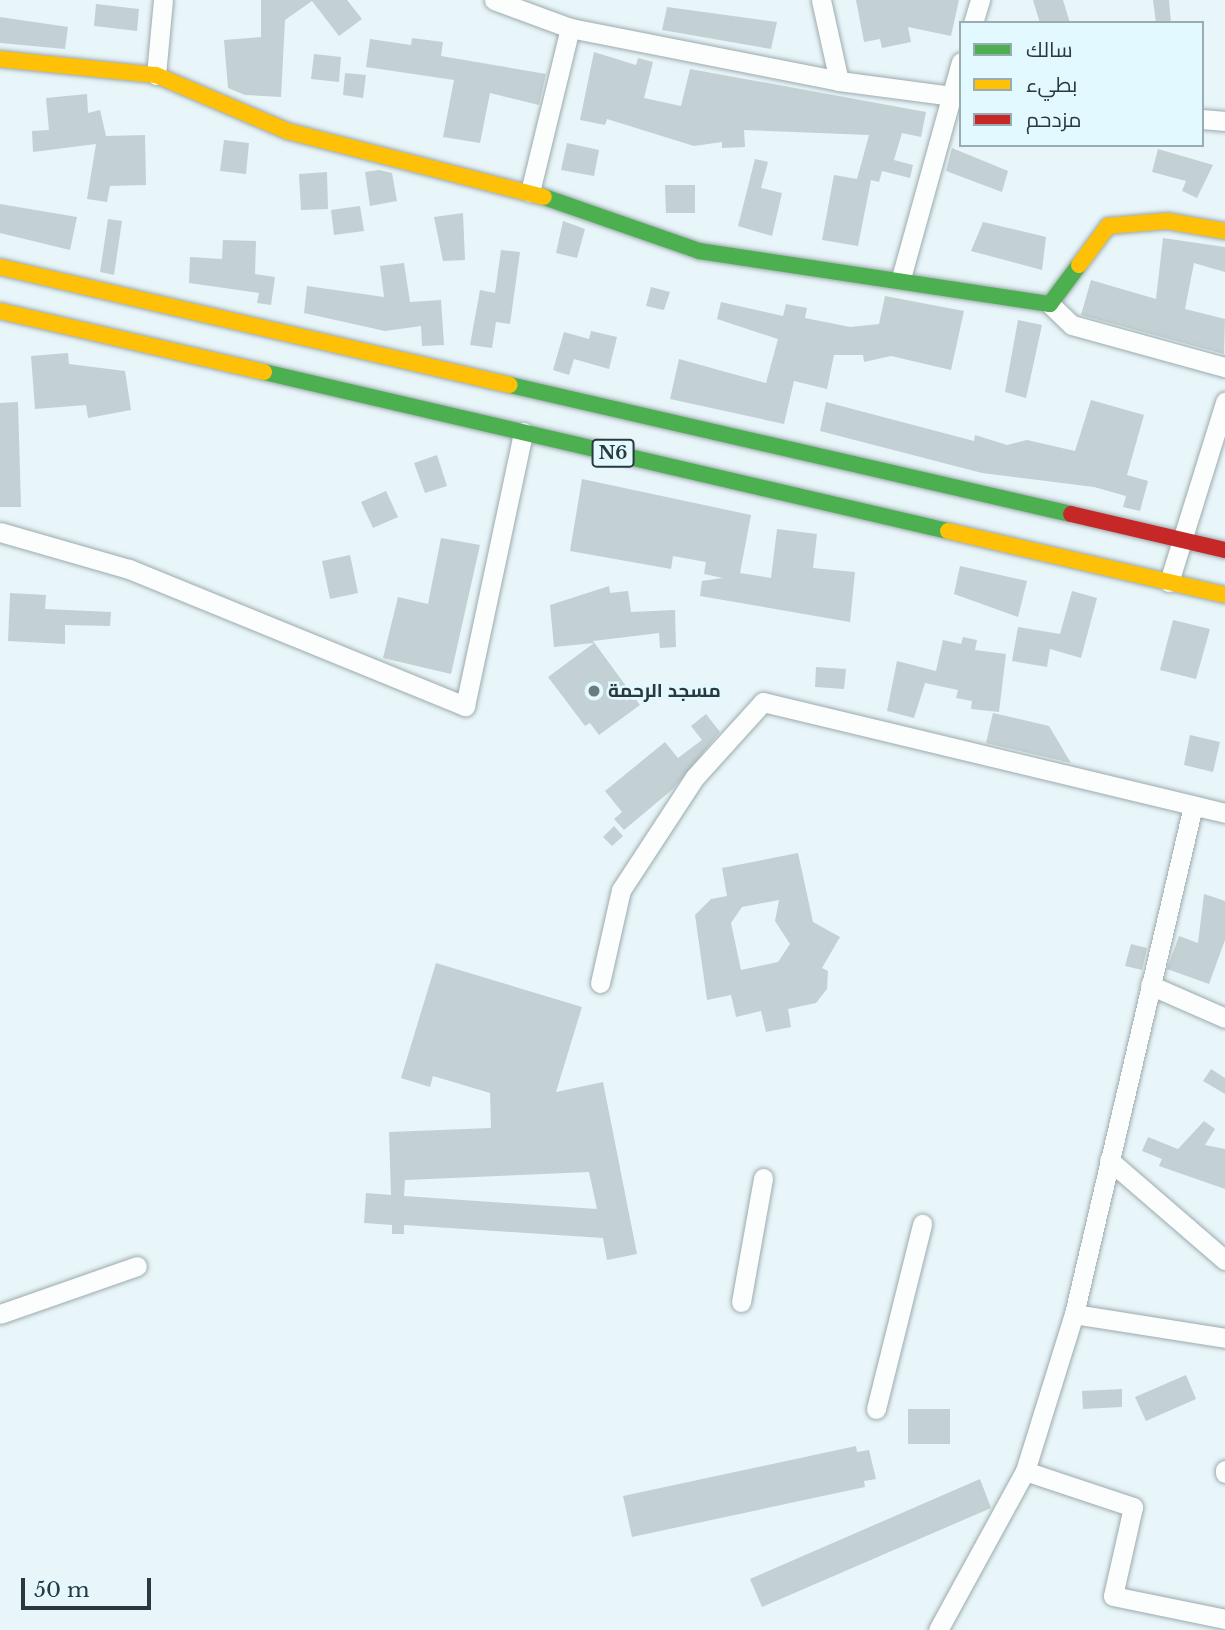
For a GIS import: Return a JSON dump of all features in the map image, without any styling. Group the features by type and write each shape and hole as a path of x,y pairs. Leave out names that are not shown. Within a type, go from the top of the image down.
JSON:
{"main road":[{"path":"0,59 156,75 287,131 530,192 699,251 901,278 1050,304 1108,226 1167,221 1225,231"},
{"name":"N6","path":"0,267 1225,550"},
{"name":"N6","path":"0,311 1225,595"},
{"path":"347,392 367,353"},
{"path":"585,446 601,405"}],"street":[{"path":"156,75 163,0"},
{"path":"494,0 569,28 839,81 955,97"},
{"path":"821,0 839,81"},
{"path":"974,21 980,0"},
{"path":"530,192 569,28"},
{"path":"901,278 955,97 959,74"},
{"path":"1204,119 1225,121"},
{"path":"1050,304 1072,325 1225,367"},
{"path":"1169,582 1225,402"},
{"path":"0,532 129,569 465,706 523,432"},
{"path":"600,984 621,890 695,777 763,702 1225,813"},
{"path":"938,1630 1025,1471 1074,1314 1193,806"},
{"path":"1150,985 1225,1018"},
{"path":"1109,1160 1225,1260"},
{"path":"741,1302 764,1178"},
{"path":"876,1409 922,1224"},
{"path":"0,1314 137,1266"},
{"path":"1074,1314 1225,1338"},
{"path":"1025,1471 1132,1507 1113,1596 1225,1619"}],"building":[{"path":"261,0 347,0 362,19 339,36 312,1 285,20 281,97 245,95 228,88 224,40 261,37"},
{"path":"856,0 959,0 951,36 908,27 911,42 882,48 880,39 864,42"},
{"path":"1033,0 1063,0 1069,21 1039,21"},
{"path":"1153,0 1169,0 1171,21 1156,21"},
{"path":"96,4 139,9 137,31 94,26"},
{"path":"667,7 777,22 771,49 662,30"},
{"path":"0,17 68,27 65,49 0,43"},
{"path":"412,38 443,42 441,56 546,74 539,105 490,93 480,143 443,137 454,80 366,67 370,39 411,45"},
{"path":"594,52 636,65 638,58 653,62 644,98 681,106 690,69 926,112 921,137 902,133 894,160 913,165 910,178 882,171 879,182 871,180 858,246 822,240 834,175 857,179 869,135 744,130 745,147 722,148 722,142 694,146 607,119 605,125 580,120"},
{"path":"314,54 341,57 339,82 311,79"},
{"path":"345,73 366,75 363,98 343,95"},
{"path":"87,94 88,113 100,110 106,136 145,135 146,185 110,186 107,202 87,199 96,144 33,152 32,131 49,130 46,98"},
{"path":"224,140 249,143 246,174 220,171"},
{"path":"567,143 599,150 594,176 561,170"},
{"path":"952,148 1008,171 1002,192 946,171"},
{"path":"1158,149 1213,165 1197,198 1182,191 1186,181 1152,172"},
{"path":"755,159 768,162 761,188 782,193 772,236 738,226"},
{"path":"379,170 392,173 397,201 370,206 365,172"},
{"path":"327,172 328,209 301,210 299,174"},
{"path":"665,185 695,185 695,213 666,213"},
{"path":"0,204 77,217 70,250 0,233"},
{"path":"360,206 364,231 334,235 331,210"},
{"path":"463,213 465,260 443,261 434,217"},
{"path":"108,219 122,221 114,275 100,272"},
{"path":"563,221 585,229 577,258 556,253"},
{"path":"983,222 1046,237 1042,270 971,251"},
{"path":"1163,238 1225,247 1225,272 1194,263 1185,309 1225,319 1224,354 1081,315 1091,280 1156,299"},
{"path":"223,240 256,241 255,274 275,277 271,305 257,303 259,293 189,283 190,257 222,259"},
{"path":"501,250 520,252 510,324 496,322 492,348 470,345 480,290 495,293"},
{"path":"404,263 410,302 441,300 444,345 422,346 421,326 385,331 304,313 307,286 384,297 380,266"},
{"path":"651,287 670,292 664,310 646,306"},
{"path":"885,296 964,311 951,370 891,356 864,362 863,355 834,355 827,389 794,381 784,424 670,399 679,359 766,383 778,339 717,319 721,302 783,316 786,304 807,308 805,318 850,327 879,324"},
{"path":"1018,320 1042,325 1026,398 1005,392"},
{"path":"591,331 617,337 609,369 574,359 569,375 553,370 564,332 589,339"},
{"path":"68,353 69,364 125,371 131,410 88,418 86,405 35,409 31,356"},
{"path":"1091,400 1144,415 1127,475 1148,481 1140,511 1123,507 1126,496 1094,487 982,473 820,431 826,402 974,441 975,435 1007,445 1027,440 1075,451"},
{"path":"18,402 21,507 0,507 0,403"},
{"path":"437,455 447,486 425,493 414,463"},
{"path":"582,479 751,515 740,573 771,578 777,529 817,534 813,568 855,572 850,622 700,596 702,581 723,578 704,574 706,562 673,556 671,569 570,551"},
{"path":"386,491 398,517 373,528 361,502"},
{"path":"441,538 480,545 451,674 383,658 398,597 428,604"},
{"path":"350,555 358,593 330,599 322,561"},
{"path":"960,566 1027,581 1018,617 954,594"},
{"path":"609,586 610,593 628,591 631,612 675,610 676,647 660,648 659,633 593,641 640,705 599,735 590,723 585,726 548,677 594,643 554,647 550,605"},
{"path":"1072,591 1097,598 1081,658 1050,649 1047,667 1012,661 1018,627 1060,634"},
{"path":"10,593 46,595 45,609 111,612 110,626 65,625 65,644 8,641"},
{"path":"1173,620 1210,629 1196,679 1160,670"},
{"path":"963,637 977,640 975,650 1006,654 999,712 971,709 972,701 956,698 958,690 925,683 914,718 887,711 897,661 936,671 943,640 961,644"},
{"path":"816,667 846,669 844,689 815,687"},
{"path":"993,713 1049,726 1071,763 986,743"},
{"path":"706,714 720,732 673,789 624,830 614,819 622,812 605,791 665,742 678,758 702,740 691,726"},
{"path":"1190,735 1220,742 1213,772 1184,765"},
{"path":"614,826 623,836 612,846 603,837"},
{"path":"798,853 813,922 840,937 822,968 828,971 827,989 816,1003 788,1009 791,1027 766,1032 761,1011 736,1017 731,995 707,1000 695,915 711,899 727,896 722,868","holes":["779,900 775,921 790,944 778,962 741,970 731,923 742,907"]},
{"path":"1204,894 1225,901 1225,940 1209,984 1167,969 1179,936 1198,943"},
{"path":"1131,944 1147,948 1142,970 1125,966"},
{"path":"436,963 582,1007 556,1092 603,1082 637,1254 607,1260 603,1238 404,1225 404,1234 392,1234 392,1225 364,1223 366,1193 391,1195 389,1132 491,1128 490,1093 433,1076 430,1087 401,1078","holes":["589,1172 597,1209 404,1196 405,1180"]},
{"path":"1211,1069 1225,1078 1225,1094 1203,1081"},
{"path":"1204,1121 1215,1129 1205,1145 1225,1149 1225,1189 1159,1166 1162,1159 1142,1151 1148,1137 1178,1149"},
{"path":"1186,1375 1196,1399 1146,1421 1135,1397"},
{"path":"1122,1389 1122,1407 1083,1409 1082,1391"},
{"path":"908,1409 950,1409 950,1444 908,1444"},
{"path":"856,1446 857,1452 869,1450 876,1479 864,1481 865,1487 632,1537 623,1496"},
{"path":"980,1479 991,1508 762,1607 750,1579"}],"traffic: fast":[{"path":"544,197 699,251 1050,304 1079,265"},
{"path":"264,372 948,531"},
{"path":"510,385 1071,514"}],"traffic: slow":[{"path":"0,59 156,75 287,131 544,197"},
{"path":"1079,265 1108,226 1167,221 1225,231"},
{"path":"0,267 510,385"},
{"path":"0,311 264,372"},
{"path":"948,531 1225,595"}],"traffic: jam":[{"path":"1071,514 1225,550"}],"place":[{"name":"مسجد الرحمة","path":"594,691"}]}
